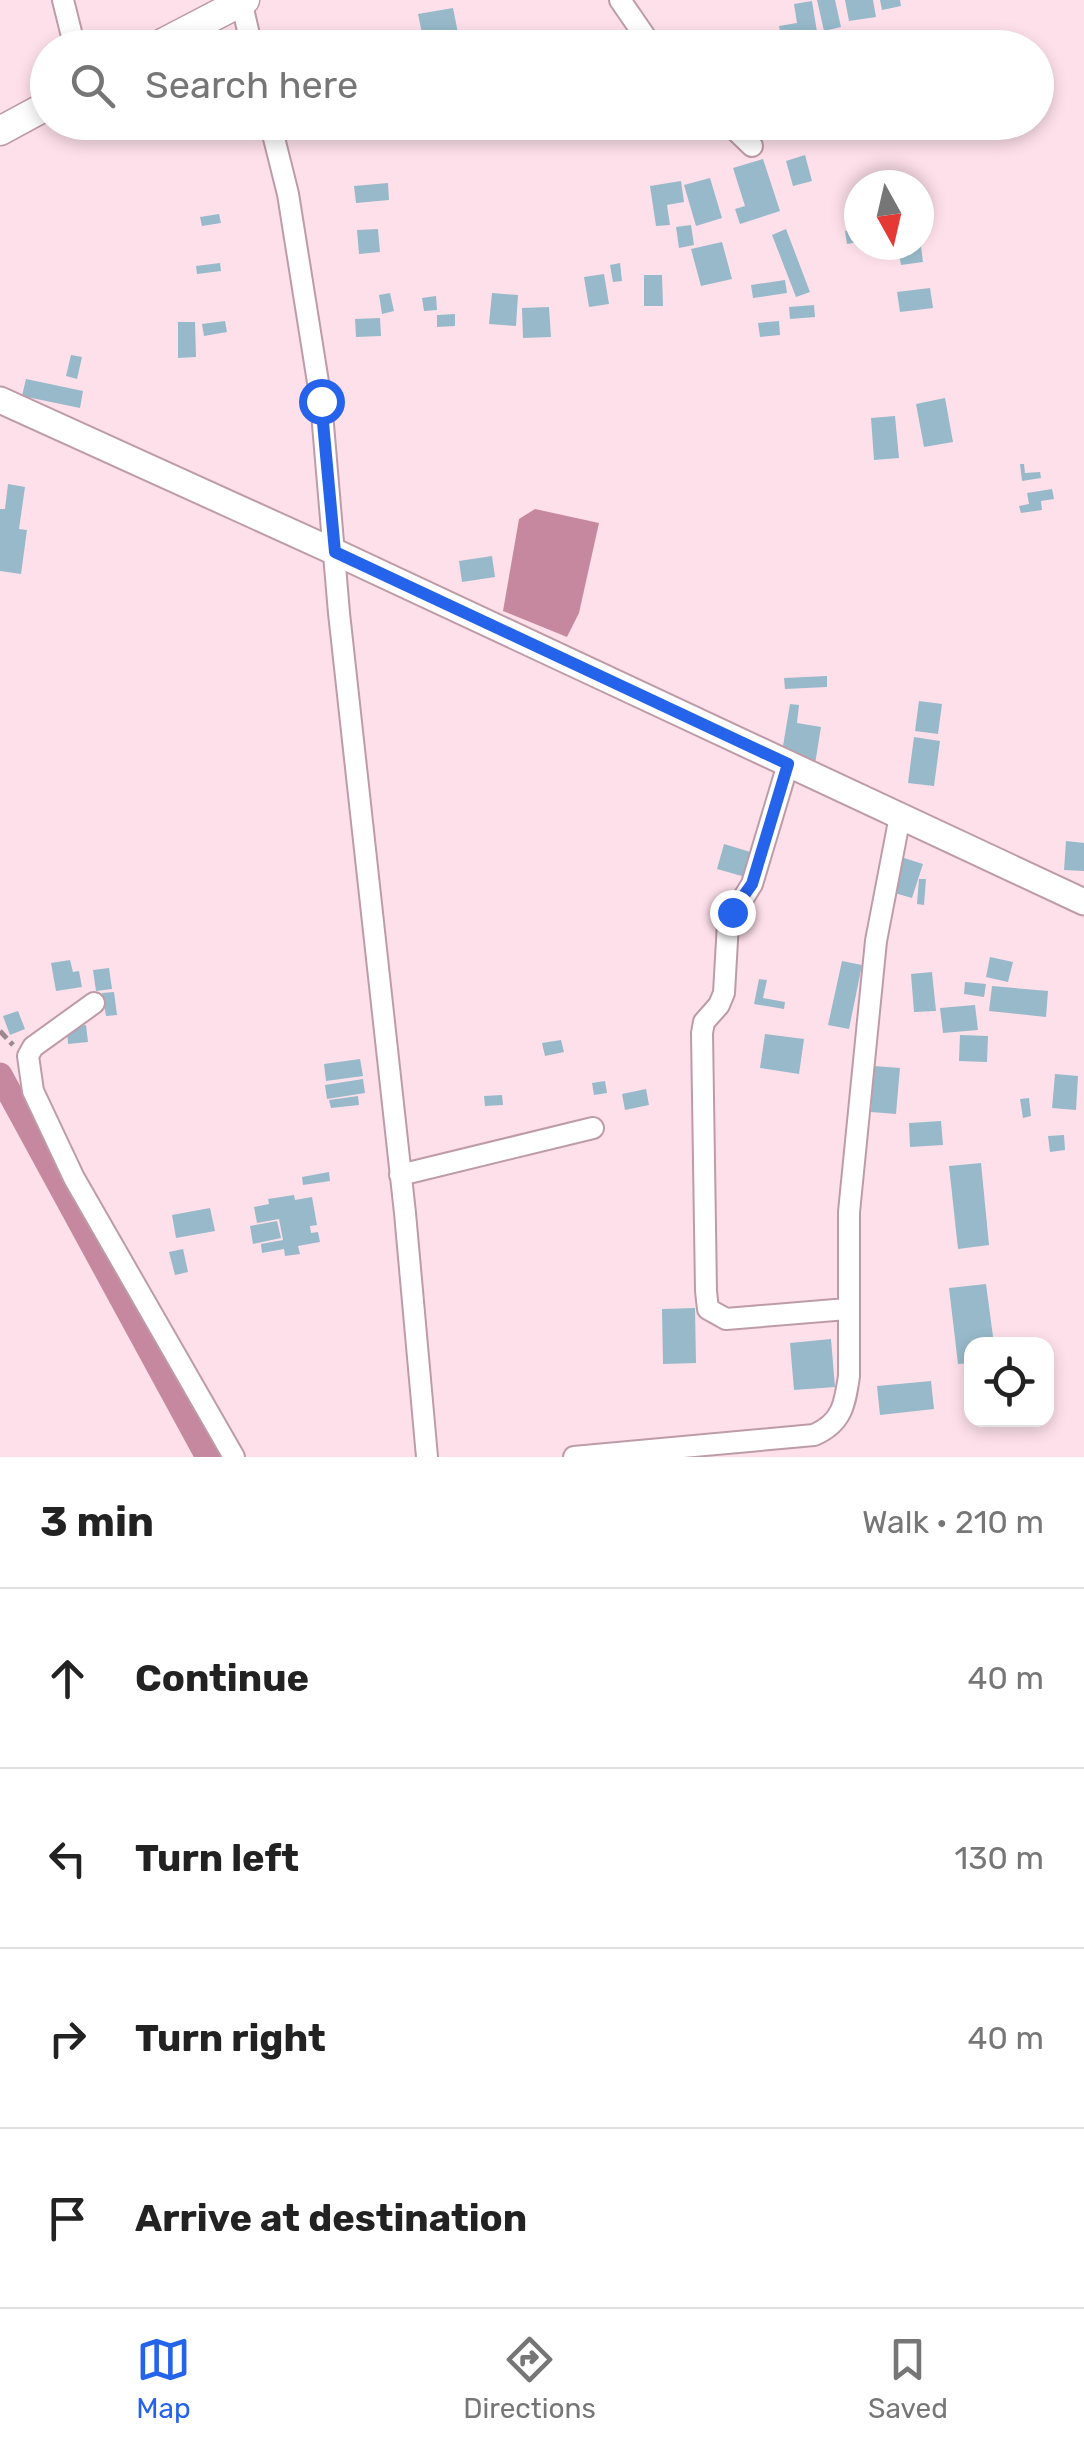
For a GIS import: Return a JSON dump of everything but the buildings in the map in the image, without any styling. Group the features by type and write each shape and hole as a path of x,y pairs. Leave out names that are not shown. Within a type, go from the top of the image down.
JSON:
{"main road":[{"path":"187,30 242,1"},
{"path":"0,131 30,115"}],"street":[{"path":"63,0 70,30"},
{"path":"620,0 641,30"},
{"path":"242,1 248,30"},
{"path":"274,140 288,194 321,401 366,884 400,1175 427,1457"},
{"path":"746,140 752,146"},
{"path":"0,400 1084,902"},
{"path":"788,764 752,884 728,923 724,993 704,1022 702,1033 706,1291 708,1309 726,1319 846,1309"},
{"path":"574,1457 814,1434 839,1419 849,1376 849,1212 876,941 900,816"},
{"path":"94,1002 33,1047 28,1056 33,1091 74,1178 234,1457"},
{"path":"400,1175 594,1128"}],"shaded area":[{"path":"535,509 599,523 579,613 567,637 503,611 519,519"}],"waterway":[{"path":"0,1075 208,1457"}],"route":[{"path":"321,401 335,552 788,764 752,884 732,912"}]}
